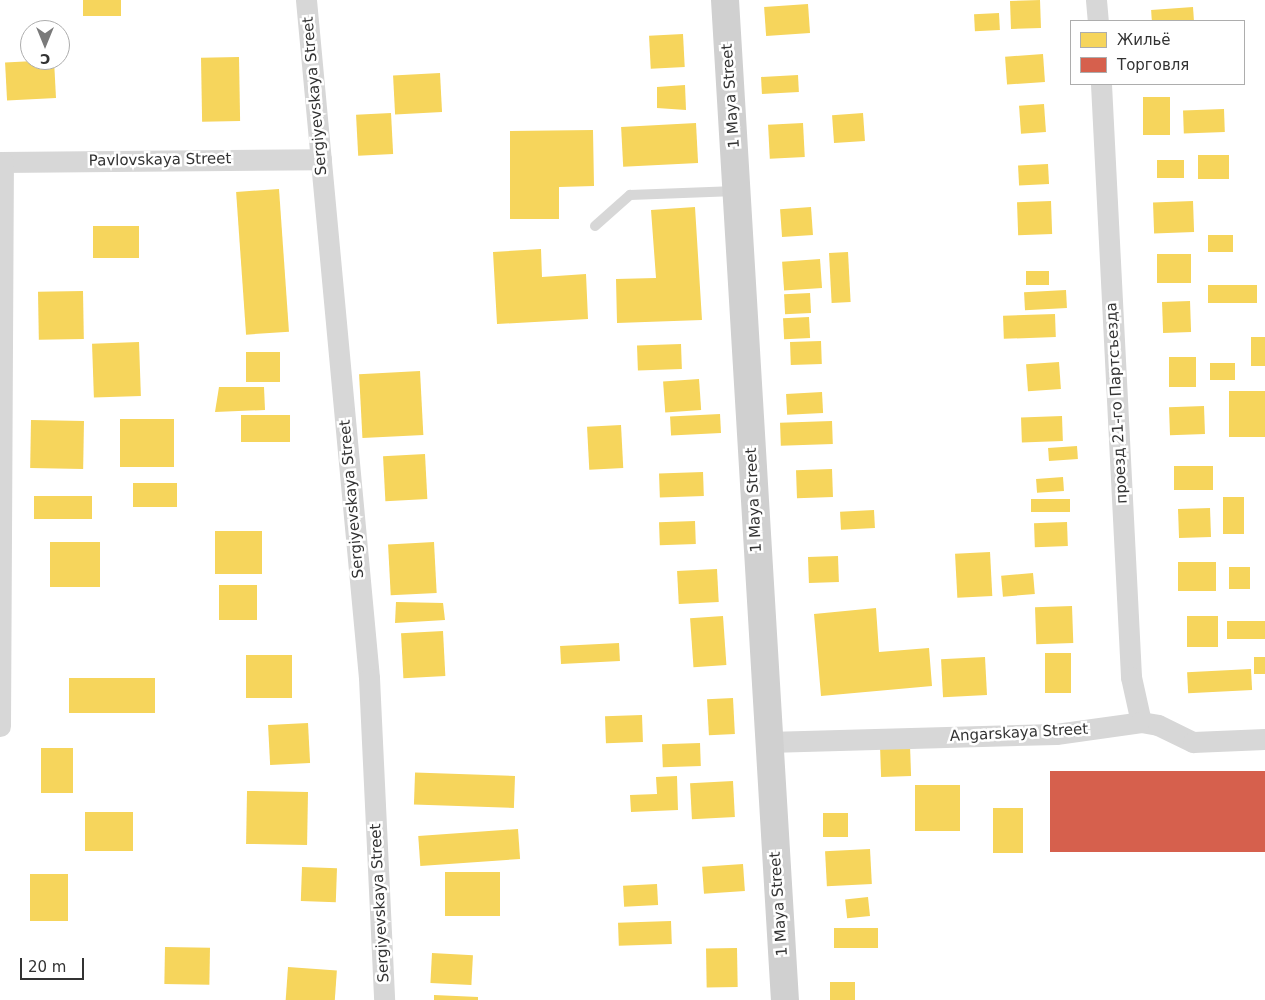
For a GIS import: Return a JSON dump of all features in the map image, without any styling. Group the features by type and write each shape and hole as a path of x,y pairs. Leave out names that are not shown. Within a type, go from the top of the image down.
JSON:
{"street":[{"name":"Sergiyevskaya Street","path":"306,0 369,678 384,1000"},
{"name":"1 Maya Street","path":"725,0 768,742 785,1000"},
{"path":"1096,0 1098,20"},
{"name":"проезд 21-го Партсъезда","path":"1101,85 1131,677 1141,722"},
{"name":"Pavlovskaya Street","path":"1,162 320,159"},
{"path":"0,726 1,162"},
{"name":"Angarskaya Street","path":"768,742 1056,734 1141,722 1158,724 1193,742 1265,739"}],"lane":[{"path":"595,226 630,195 737,190"}],"building: Жильё":[{"path":"83,0 121,0 121,16 83,16"},
{"path":"1040,0 1041,28 1011,29 1010,1"},
{"path":"808,4 810,33 766,36 764,7"},
{"path":"1193,7 1194,20 1152,20 1151,10"},
{"path":"999,13 1000,30 975,31 974,14"},
{"path":"683,34 685,67 651,69 649,36"},
{"path":"1043,54 1045,82 1007,85 1005,57"},
{"path":"239,57 240,121 202,122 201,58"},
{"path":"20,62 20,70 55,70 56,98 7,101 5,63"},
{"path":"440,73 442,112 395,114 393,75"},
{"path":"798,75 799,92 762,94 761,77"},
{"path":"685,85 686,110 657,108 657,87"},
{"path":"1143,97 1170,97 1170,135 1143,135"},
{"path":"1044,104 1046,132 1021,134 1019,106"},
{"path":"1224,109 1225,132 1184,133 1183,110"},
{"path":"391,113 393,154 358,156 356,115"},
{"path":"863,113 865,141 834,143 832,115"},
{"path":"696,123 698,163 623,167 621,127"},
{"path":"803,123 805,157 770,159 768,125"},
{"path":"593,130 594,186 559,187 559,219 510,219 510,131"},
{"path":"1198,155 1229,155 1229,179 1198,179"},
{"path":"1157,160 1184,160 1184,178 1157,178"},
{"path":"1048,164 1049,184 1019,186 1018,166"},
{"path":"279,189 289,332 246,335 236,192"},
{"path":"1051,201 1052,234 1018,235 1017,202"},
{"path":"1193,201 1194,232 1154,233 1153,202"},
{"path":"695,207 702,320 617,323 616,279 656,278 651,210"},
{"path":"811,207 813,235 782,237 780,209"},
{"path":"93,226 139,226 139,258 93,258"},
{"path":"1208,235 1233,235 1233,252 1208,252"},
{"path":"541,249 542,277 586,274 588,319 497,324 493,252"},
{"path":"848,252 851,302 832,303 829,253"},
{"path":"1157,254 1191,254 1191,283 1157,283"},
{"path":"820,259 822,288 784,291 782,262"},
{"path":"1026,271 1049,271 1049,285 1026,285"},
{"path":"1208,285 1257,285 1257,303 1208,303"},
{"path":"1066,290 1067,308 1025,310 1024,292"},
{"path":"83,291 84,339 39,340 38,292"},
{"path":"810,293 811,313 785,314 784,294"},
{"path":"1190,301 1191,332 1163,333 1162,302"},
{"path":"1055,314 1056,337 1004,339 1003,316"},
{"path":"809,317 810,338 784,339 783,318"},
{"path":"1251,337 1265,337 1265,366 1251,366"},
{"path":"821,341 822,364 791,365 790,342"},
{"path":"139,342 141,396 94,398 92,344"},
{"path":"681,344 682,369 638,371 637,346"},
{"path":"246,352 280,352 280,382 246,382"},
{"path":"1169,357 1196,357 1196,387 1169,387"},
{"path":"1059,362 1061,389 1028,391 1026,364"},
{"path":"1210,363 1235,363 1235,380 1210,380"},
{"path":"420,371 423,435 362,438 359,374"},
{"path":"699,379 701,410 665,412 663,382"},
{"path":"219,387 264,387 265,410 215,412"},
{"path":"1229,391 1265,391 1265,437 1229,437"},
{"path":"822,392 823,413 787,415 786,394"},
{"path":"1204,406 1205,434 1170,435 1169,407"},
{"path":"720,414 721,433 671,436 670,417"},
{"path":"241,415 290,415 290,442 241,442"},
{"path":"1062,416 1063,441 1022,442 1021,417"},
{"path":"120,419 174,419 174,467 120,467"},
{"path":"31,420 84,421 83,469 30,468"},
{"path":"832,421 833,444 781,446 780,423"},
{"path":"621,425 623,468 589,470 587,427"},
{"path":"1077,446 1078,459 1049,461 1048,448"},
{"path":"425,454 427,499 385,501 383,456"},
{"path":"1174,466 1213,466 1213,490 1174,490"},
{"path":"832,469 833,497 797,498 796,470"},
{"path":"703,472 704,496 660,498 659,474"},
{"path":"1063,477 1064,491 1037,493 1036,479"},
{"path":"133,483 177,483 177,507 133,507"},
{"path":"34,496 92,496 92,519 34,519"},
{"path":"1223,497 1244,497 1244,534 1223,534"},
{"path":"1031,499 1070,499 1070,512 1031,512"},
{"path":"1210,508 1211,537 1179,538 1178,509"},
{"path":"874,510 875,528 841,530 840,512"},
{"path":"695,521 696,544 660,545 659,522"},
{"path":"1067,522 1068,546 1035,547 1034,523"},
{"path":"215,531 262,531 262,574 215,574"},
{"path":"50,542 100,542 100,587 50,587"},
{"path":"434,542 437,593 391,595 388,544"},
{"path":"990,552 992,596 957,598 955,554"},
{"path":"838,556 839,582 809,583 808,557"},
{"path":"1178,562 1216,562 1216,591 1178,591"},
{"path":"1229,567 1250,567 1250,589 1229,589"},
{"path":"717,569 719,602 679,604 677,571"},
{"path":"1033,573 1035,594 1003,597 1001,576"},
{"path":"219,585 257,585 257,620 219,620"},
{"path":"396,602 443,603 445,620 395,623"},
{"path":"1072,606 1073,643 1036,644 1035,607"},
{"path":"876,608 879,652 929,648 932,686 821,696 814,614"},
{"path":"723,616 726,665 693,667 690,618"},
{"path":"1187,616 1218,616 1218,647 1187,647"},
{"path":"1227,621 1265,621 1265,639 1227,639"},
{"path":"443,631 445,676 403,678 401,633"},
{"path":"619,643 620,661 561,664 560,646"},
{"path":"1045,653 1071,653 1071,693 1045,693"},
{"path":"246,655 292,655 292,698 246,698"},
{"path":"985,657 987,695 943,697 941,659"},
{"path":"1254,657 1265,657 1265,674 1254,674"},
{"path":"1251,669 1252,690 1188,693 1187,672"},
{"path":"69,678 155,678 155,713 69,713"},
{"path":"733,698 735,734 709,735 707,699"},
{"path":"642,715 643,742 606,743 605,716"},
{"path":"308,723 310,763 270,765 268,725"},
{"path":"700,743 701,766 663,767 662,744"},
{"path":"910,745 911,776 881,777 880,746"},
{"path":"41,748 73,748 73,793 41,793"},
{"path":"415,773 515,776 514,808 414,804"},
{"path":"677,776 678,810 631,812 630,795 657,794 656,777"},
{"path":"733,781 735,817 692,819 690,783"},
{"path":"915,785 960,785 960,831 915,831"},
{"path":"247,791 308,792 307,845 246,844"},
{"path":"993,808 1023,808 1023,853 993,853"},
{"path":"85,812 133,812 133,851 85,851"},
{"path":"823,813 848,813 848,837 823,837"},
{"path":"518,829 520,859 420,866 418,836"},
{"path":"870,849 872,884 827,886 825,851"},
{"path":"743,864 745,891 704,894 702,867"},
{"path":"302,867 337,868 336,902 301,901"},
{"path":"445,872 500,872 500,916 445,916"},
{"path":"30,874 68,874 68,921 30,921"},
{"path":"657,884 658,905 624,907 623,886"},
{"path":"868,897 870,916 847,918 845,899"},
{"path":"671,921 672,944 619,946 618,923"},
{"path":"834,928 878,928 878,948 834,948"},
{"path":"165,947 210,948 209,985 164,984"},
{"path":"737,948 738,987 707,988 706,949"},
{"path":"432,953 473,955 471,985 430,983"},
{"path":"288,967 337,970 335,1000 286,1000"},
{"path":"830,982 855,982 855,1000 830,1000"},
{"path":"434,995 478,997 478,1000 434,1000"}],"building: Торговля":[{"path":"1050,771 1265,771 1265,852 1050,852"}]}
